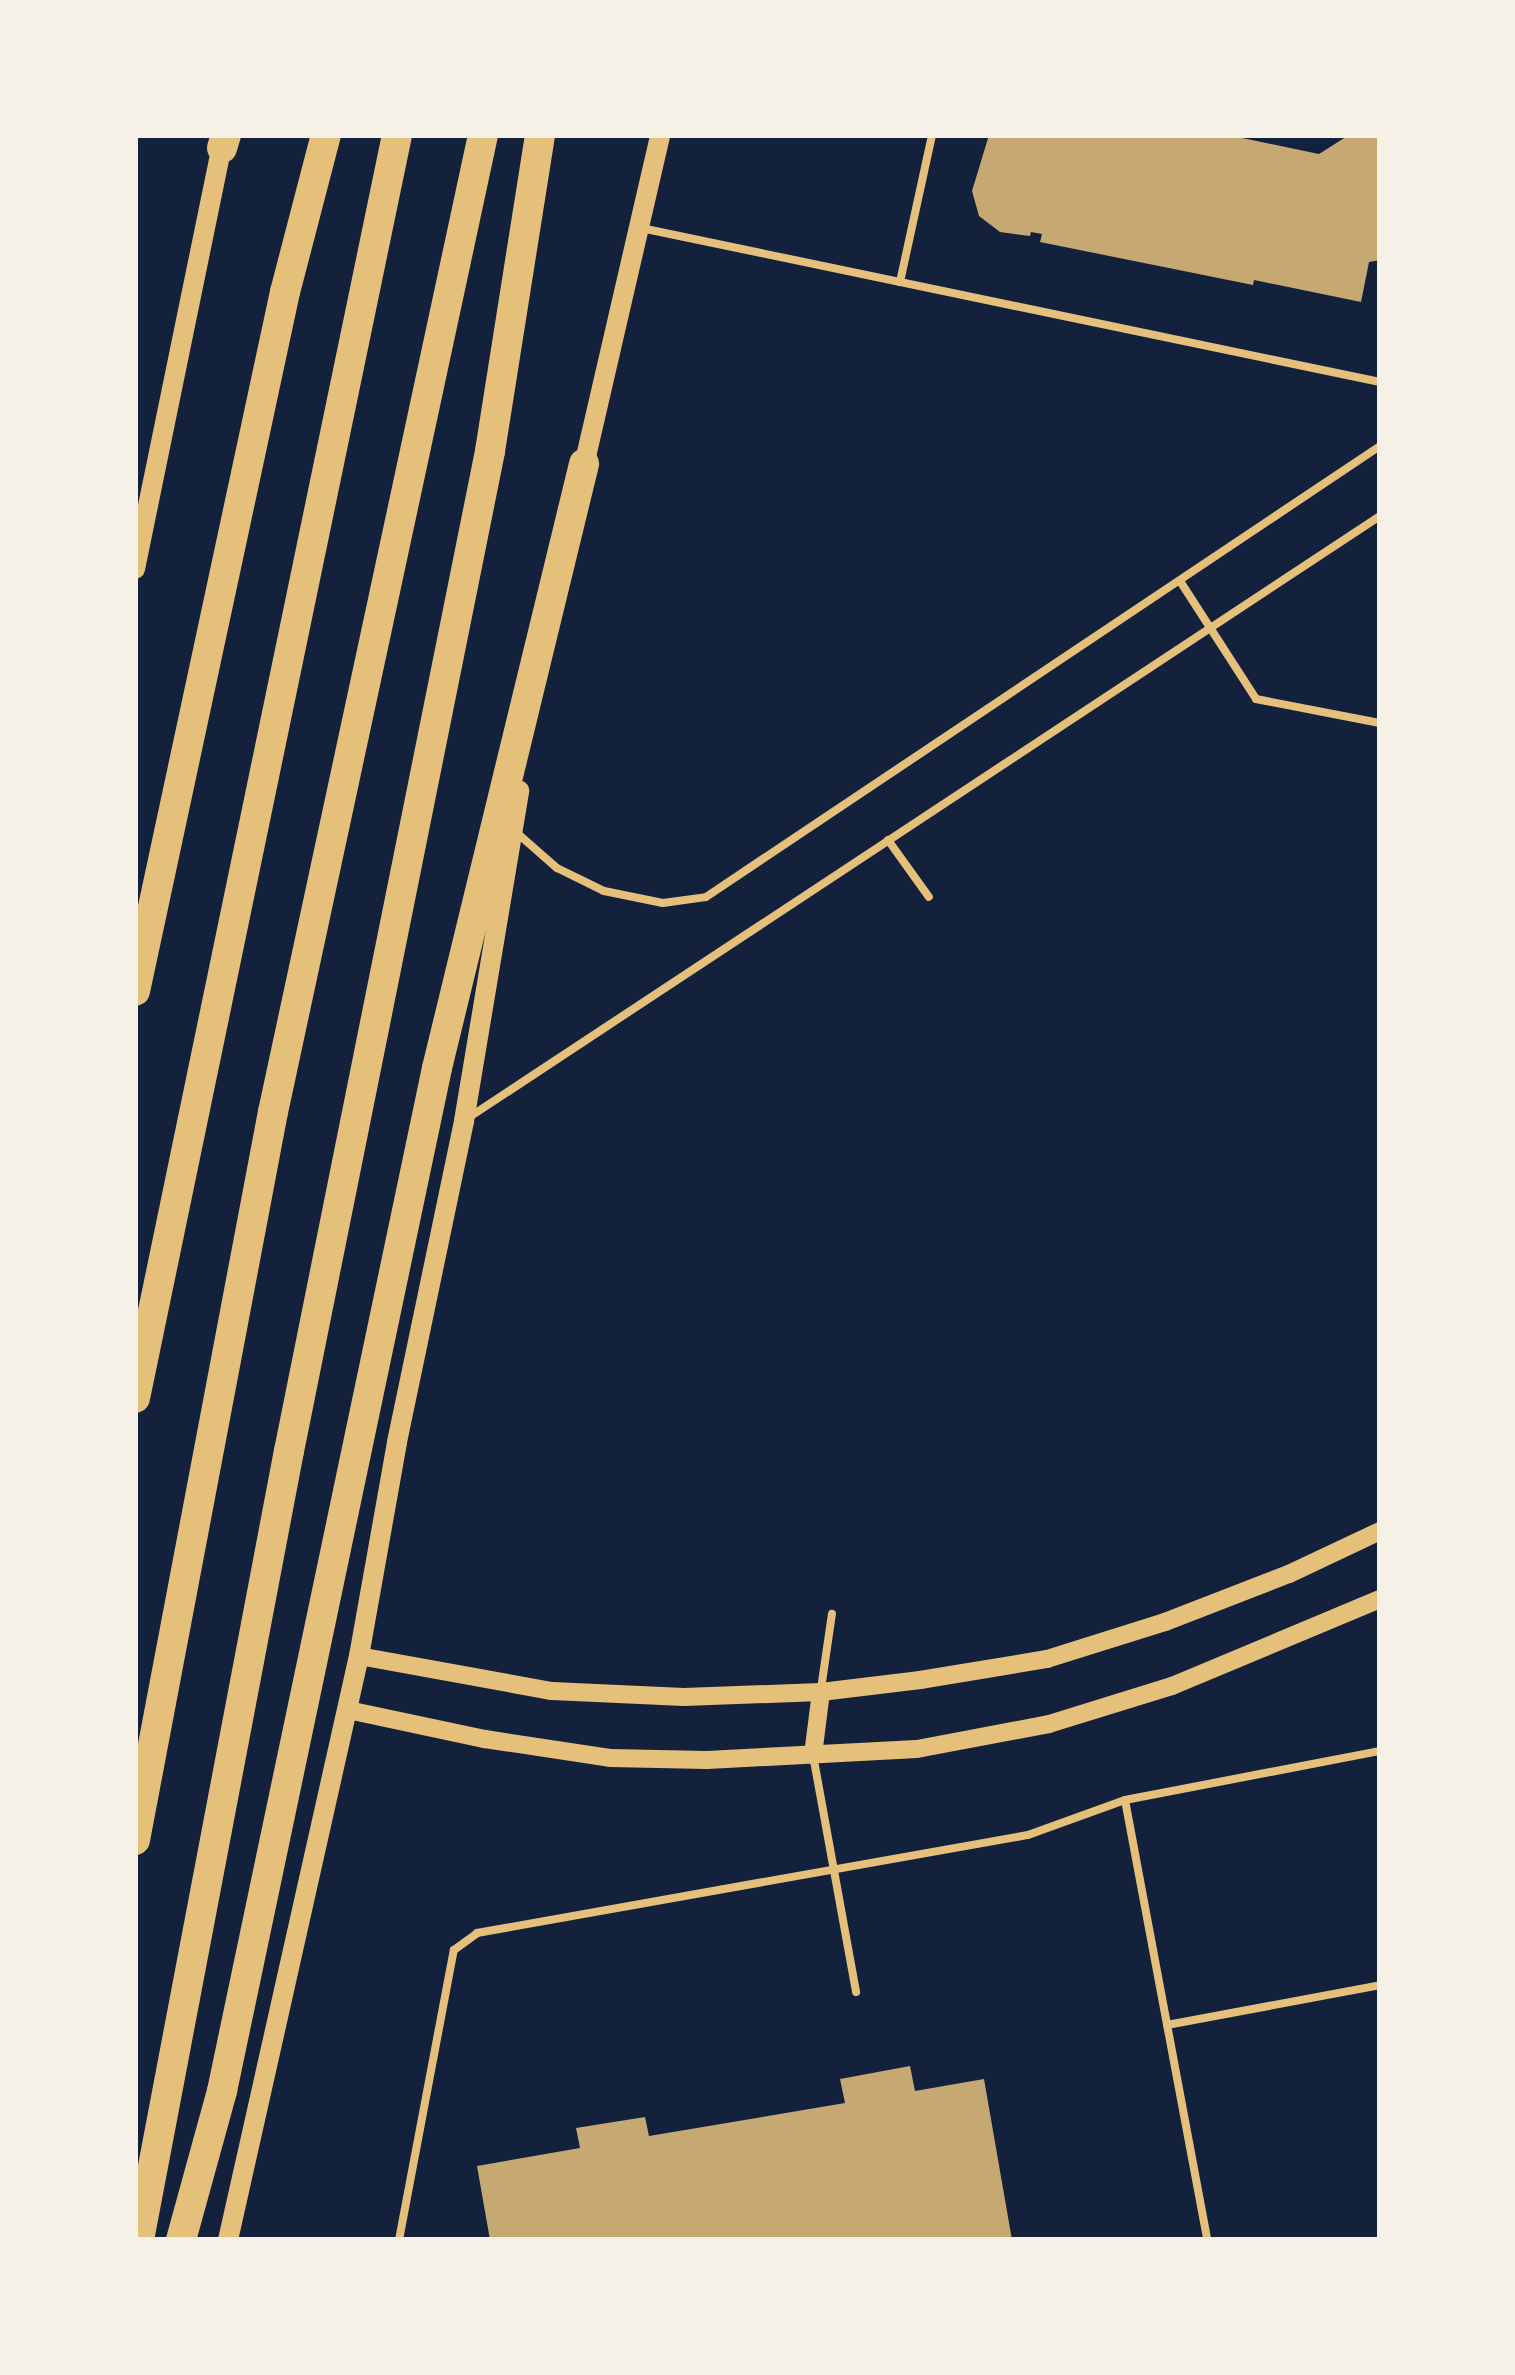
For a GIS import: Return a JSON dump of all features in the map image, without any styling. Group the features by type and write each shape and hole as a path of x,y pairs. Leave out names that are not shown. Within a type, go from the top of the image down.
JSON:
{"highway":[{"path":"135,991 285,292 326,135"},
{"path":"135,1398 398,135"},
{"path":"135,1840 273,1112 483,135"},
{"path":"139,2240 289,1451 490,452 540,135"},
{"path":"180,2240 226,2071 437,1068 584,464"}],"main road":[{"path":"228,2240 348,1710 397,1442 464,1120 511,828 584,464 660,135"},
{"path":"135,570 224,139"}],"street":[{"path":"359,1656 552,1691 684,1697 821,1692 1047,1659 1183,1615 1289,1574 1380,1530"},
{"path":"348,1710 485,1740 610,1758 707,1760 917,1749 1048,1724 1172,1686 1380,1599"},
{"path":"812,1755 821,1692"}],"lane":[{"path":"900,282 932,135"},
{"path":"641,228 1380,382"},
{"path":"511,828 557,868 604,891 663,903 706,897 1380,446"},
{"path":"464,1120 1380,516"},
{"path":"1180,581 1256,699 1380,723"},
{"path":"888,840 928,896"},
{"path":"821,1692 832,1614"},
{"path":"399,2240 454,1950 477,1933 1028,1835 1125,1800 1380,1751"},
{"path":"812,1755 856,1992"},
{"path":"1125,1800 1207,2240"},
{"path":"1167,2025 1380,1985"}],"building":[{"path":"989,135 1228,135 1319,154 1349,135 1380,135 1380,260 1369,262 1361,302 1254,280 1253,285 1040,242 1042,234 1000,232 979,216 972,191"},
{"path":"910,2066 915,2091 984,2079 1012,2240 490,2240 477,2166 580,2148 576,2128 645,2117 649,2136 845,2103 840,2079"}]}
